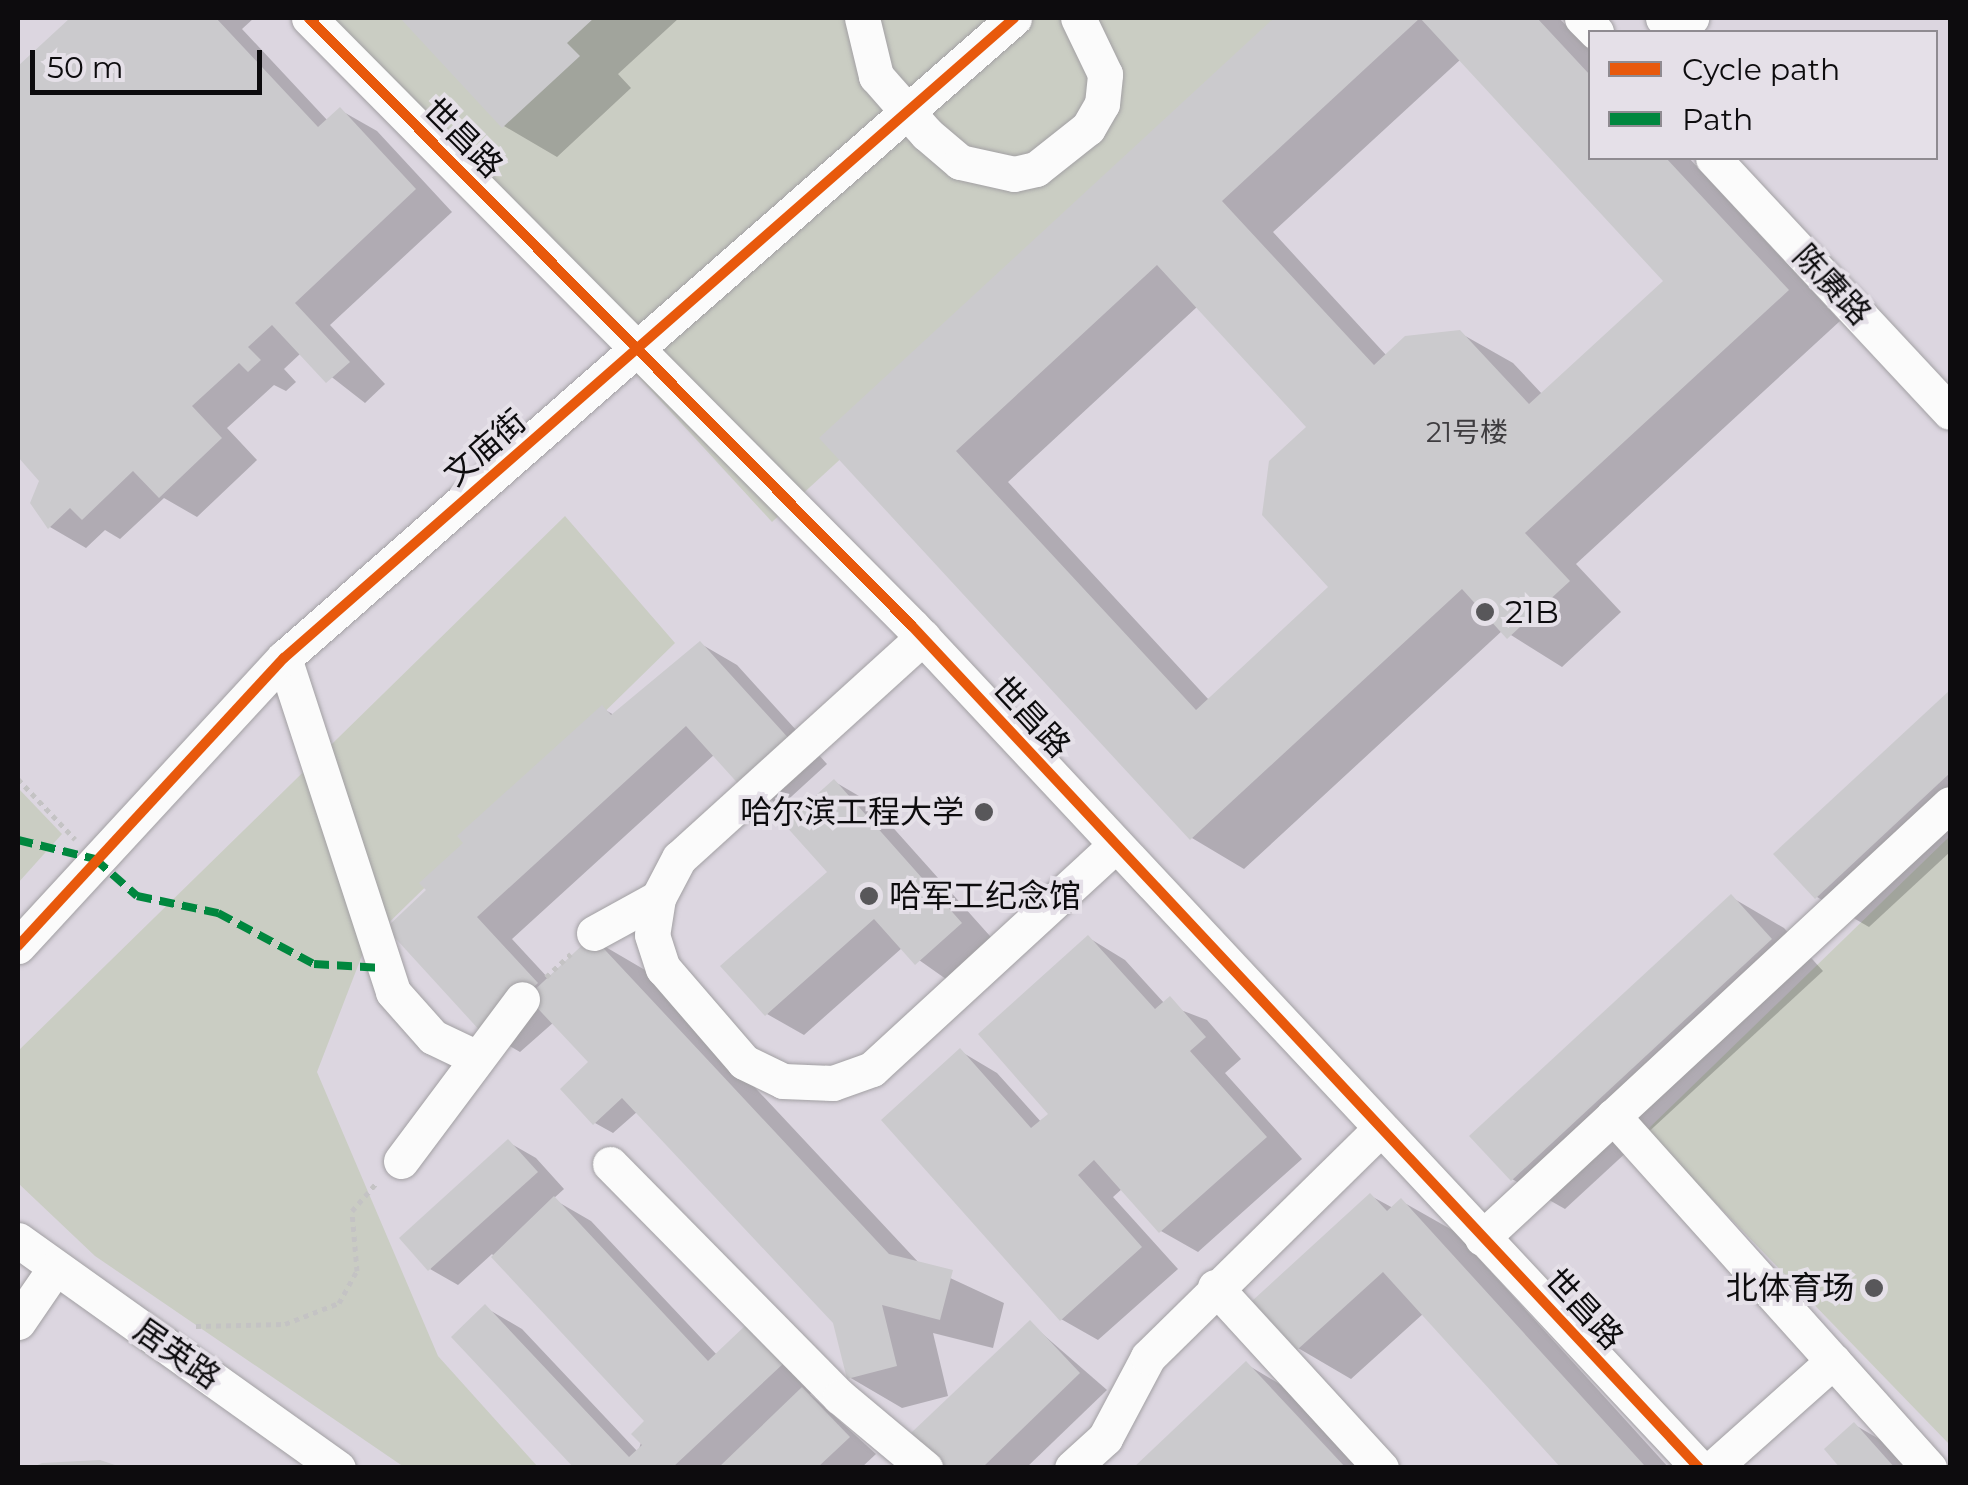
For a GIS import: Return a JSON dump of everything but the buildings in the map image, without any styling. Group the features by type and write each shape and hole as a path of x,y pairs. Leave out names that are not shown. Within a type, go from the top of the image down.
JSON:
{"street":[{"name":"世昌路","path":"308,18 923,637 1700,1468"},
{"path":"862,18 876,76 960,162 985,173 1036,169 1088,128 1102,104 1105,74 1078,18"},
{"name":"文庙街","path":"18,946 284,658 1014,18"},
{"name":"陈赓路","path":"1715,160 1950,412"},
{"path":"923,637 679,858 658,898 652,936 664,968 744,1062 783,1081 833,1082 872,1069 1116,845"},
{"path":"284,658 394,992 433,1037 477,1058"},
{"path":"1482,1238 1950,804"},
{"path":"594,932 658,898"},
{"path":"402,1161 522,1000"},
{"path":"1613,1116 1930,1468"},
{"path":"1072,1468 1105,1438 1148,1357 1380,1129"},
{"path":"610,1164 840,1397 924,1468"},
{"name":"居英路","path":"18,1240 338,1468"},
{"path":"18,1322 55,1268"},
{"path":"1215,1287 1381,1468"},
{"path":"1714,1468 1834,1361"}],"path":[{"path":"18,779 95,859"},
{"path":"522,1000 594,932"},
{"path":"192,1326 285,1324 339,1303 357,1271 357,1198 402,1161"}],"shaded area":[{"name":"哈尔滨工程大学","path":"18,18 1950,18 1950,1467 18,1467"},
{"path":"309,18 1320,18 772,522"},
{"path":"565,516 675,643 366,945 317,1072 438,1356 538,1467 404,1467 95,1256 18,1183 18,1051"},
{"path":"18,788 62,834 18,883"},
{"name":"北体育场","path":"1950,836 1950,1445 1646,1131"}],"marked path":[{"path":"18,840 95,859 137,896 218,913 314,964 382,968"}],"cycle path":[{"path":"309,18 912,626 1699,1468"},
{"path":"18,946 284,658 1014,18"}],"place":[{"name":"21B","path":"1485,612"},
{"name":"哈尔滨工程大学","path":"984,812"},
{"name":"哈军工纪念馆","path":"869,896"},
{"name":"北体育场","path":"1874,1288"}]}
